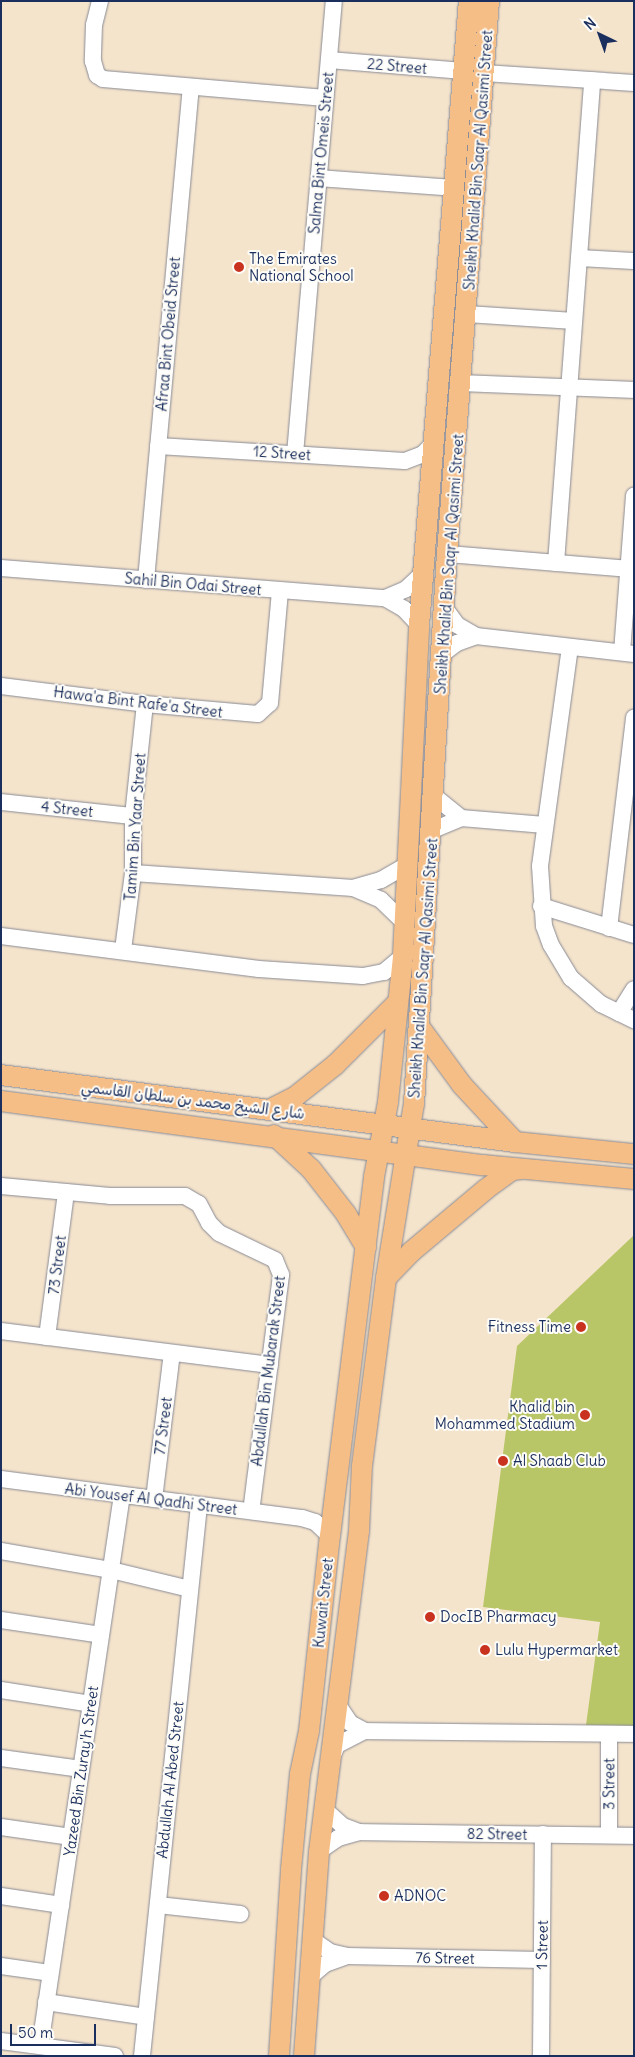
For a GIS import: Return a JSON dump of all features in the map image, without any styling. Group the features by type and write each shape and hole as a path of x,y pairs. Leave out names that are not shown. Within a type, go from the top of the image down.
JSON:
{"main road":[{"name":"Sheikh Khalid Bin Saqr Al Qasimi Street","path":"408,1155 421,1029 447,554 467,314 474,72 469,1"},
{"name":"Sheikh Khalid Bin Saqr Al Qasimi Street","path":"380,1150 385,1123 403,956 419,625 456,188 474,72 489,1"},
{"path":"441,377 446,414 453,419 460,413"},
{"path":"269,1110 306,1089 366,1037 398,1002"},
{"path":"421,1029 462,1085 515,1142"},
{"name":"شارع الشيخ محمد بن سلطان القاسمي","path":"1,1075 269,1110 411,1126"},
{"name":"شارع الشيخ محمد بن سلطان القاسمي","path":"1,1101 408,1155"},
{"path":"411,1126 515,1142 634,1154"},
{"path":"274,1136 299,1157 329,1191 366,1247"},
{"name":"Kuwait Street","path":"277,2054 295,1821 310,1731 334,1501 380,1150"},
{"path":"408,1155 525,1169 634,1179"},
{"name":"Kuwait Street","path":"303,2056 320,1851 324,1809 333,1755 336,1702 386,1278 408,1155"},
{"path":"386,1278 411,1252 499,1179 512,1170 525,1169"},
{"path":"280,2013 286,2008 294,2011 303,2056"}],"street":[{"path":"100,1 92,43 93,61 97,74 110,81 326,98"},
{"name":"Salma Bint Omeis Street","path":"295,454 334,1"},
{"name":"22 Street","path":"329,60 634,83"},
{"path":"556,563 592,80"},
{"name":"Afraa Bint Obeid Street","path":"146,580 191,88"},
{"path":"318,178 456,188"},
{"path":"579,258 634,261"},
{"path":"467,314 574,321"},
{"path":"462,383 634,390"},
{"path":"405,461 423,454 436,441"},
{"name":"12 Street","path":"158,446 405,461"},
{"path":"405,461 420,471 432,484"},
{"path":"444,608 457,625 476,636 628,653 628,569 634,495"},
{"path":"447,554 628,569"},
{"name":"Sahil Bin Odai Street","path":"1,568 385,598 404,609 419,625"},
{"name":"Sahil Bin Odai Street","path":"385,598 406,589 423,573"},
{"name":"Hawa'a Bint Rafe'a Street","path":"1,686 249,715 263,712 270,704 280,590"},
{"path":"441,655 457,643 476,636"},
{"path":"570,647 540,866 541,906 551,945 566,970 585,992 626,1016 634,989"},
{"name":"Tamim Bin Yaar Street","path":"123,950 133,873 133,816 145,704"},
{"path":"609,928 634,717"},
{"path":"434,796 461,818"},
{"name":"4 Street","path":"1,802 133,816"},
{"path":"433,830 461,818 545,825"},
{"path":"352,888 381,880 407,865"},
{"path":"133,873 352,888 381,900 404,924"},
{"path":"541,906 634,935"},
{"path":"1,936 187,958 260,969 364,976 384,972 403,956"},
{"name":"Abdullah Bin Mubarak Street","path":"1,1186 66,1192 185,1196 199,1204 209,1223 219,1233 275,1260 281,1276 251,1512"},
{"name":"73 Street","path":"47,1337 66,1192"},
{"path":"1,1332 270,1365"},
{"name":"77 Street","path":"154,1499 172,1353"},
{"name":"Abi Yousef Al Qadhi Street","path":"1,1479 302,1518 315,1522 330,1536"},
{"name":"Yazeed Bin Zuray'h Street","path":"40,2046 122,1495"},
{"path":"302,1518 334,1501"},
{"name":"Abdullah Al Abed Street","path":"142,2056 199,1505"},
{"path":"1,1552 111,1570 190,1589"},
{"path":"1,1620 101,1636"},
{"path":"1,1690 91,1704"},
{"path":"336,1702 344,1717 365,1731"},
{"path":"333,1755 336,1745 365,1731 634,1734"},
{"name":"3 Street","path":"609,1734 609,1835"},
{"path":"1,1758 81,1769"},
{"name":"82 Street","path":"324,1809 343,1826 359,1832"},
{"path":"1,1827 71,1838"},
{"name":"82 Street","path":"320,1851 338,1838 359,1832 634,1836"},
{"name":"1 Street","path":"541,2056 543,1834"},
{"path":"1,1896 61,1905"},
{"path":"158,1905 241,1914"},
{"name":"76 Street","path":"313,1940 324,1949 347,1956 542,1960"},
{"name":"76 Street","path":"310,1977 325,1964 347,1956"},
{"path":"1,1966 50,1973"},
{"path":"46,2002 146,2017"},
{"path":"1,2041 115,2056"}],"green space":[{"path":"634,1235 634,1726 586,1725 600,1622 483,1607 517,1346"}],"place":[{"name":"The Emirates National School","path":"239,267"},
{"name":"Fitness Time","path":"581,1327"},
{"name":"Khalid bin Mohammed Stadium","path":"585,1415"},
{"name":"Al Shaab Club","path":"503,1461"},
{"name":"DocIB Pharmacy","path":"430,1617"},
{"name":"Lulu Hypermarket","path":"485,1650"},
{"name":"ADNOC","path":"384,1896"}]}
